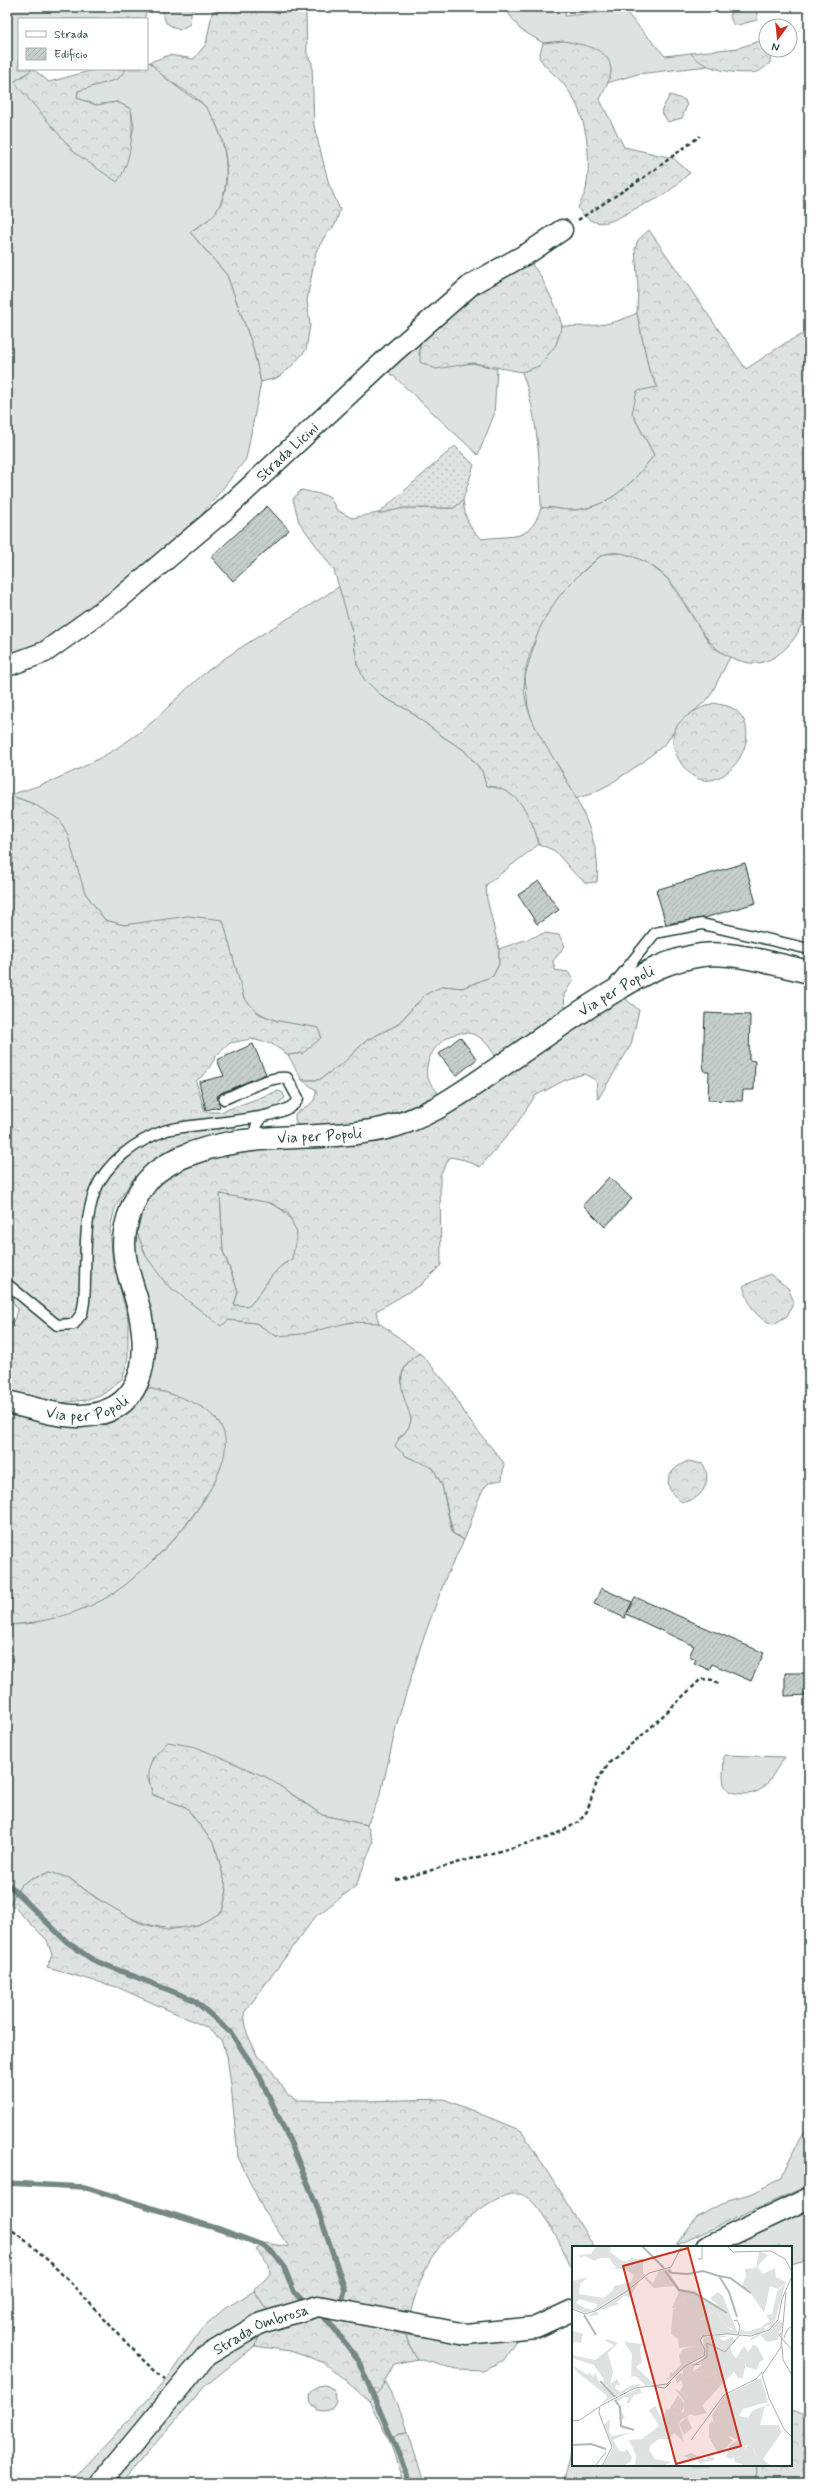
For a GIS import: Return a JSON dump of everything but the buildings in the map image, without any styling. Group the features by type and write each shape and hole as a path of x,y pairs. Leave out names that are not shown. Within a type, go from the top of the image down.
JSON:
{"main road":[{"name":"Via per Popoli","path":"7,1402 78,1416 103,1414 120,1405 133,1392 142,1370 143,1333 140,1311 125,1260 124,1243 126,1228 142,1188 154,1173 170,1163 199,1150 256,1138 358,1133 405,1123 443,1105 605,996 649,971 679,960 704,955 724,955 809,972"}],"street":[{"name":"Strada Licini","path":"7,666 44,652 119,599 226,509 394,352 472,284 530,252 562,230"},
{"path":"708,2246 809,2198"},
{"name":"Strada Ombrosa","path":"100,2483 206,2356 255,2327 318,2306 466,2334 536,2327 572,2310"}],"lane":[{"path":"605,996 655,934 702,924 809,949"},
{"path":"7,1284 57,1325 74,1324 82,1313 84,1302 90,1210 96,1190 105,1173 122,1155 164,1130 262,1117 279,1112 297,1103 298,1098 287,1078 272,1080 224,1099"},
{"path":"256,1138 256,1128 262,1117"}],"path":[{"path":"562,230 643,178 700,136"},
{"path":"396,1880 550,1837 579,1822 587,1811 598,1779 610,1762 647,1731 701,1679 714,1680 720,1686"},
{"path":"7,2229 9,2228 30,2242 68,2280 124,2341 162,2377 179,2389"}],"green space":[{"path":"7,7 148,7 144,18 18,18 18,70 32,70 14,82 127,156 134,127 131,109 117,102 96,105 77,98 78,91 124,73 126,70 148,70 148,63 150,62 168,80 202,103 212,116 223,144 226,174 225,189 221,202 213,216 190,232 227,275 252,344 261,382 246,459 189,531 39,649 7,659"},
{"path":"161,7 192,7 190,24 179,30 166,23"},
{"path":"217,7 303,7 306,15 307,54 312,63 314,126 329,184 340,210 335,225 325,236 316,252 307,300 310,325 306,350 290,368 277,378 261,382 252,344 227,275 190,232 213,216 221,202 225,189 227,174 226,159 218,129 212,116 199,100 163,76 150,62 169,55 194,59 206,44 213,9"},
{"path":"504,7 566,7 565,16 624,10 665,56 691,53 708,66 638,74 607,83 611,71 564,41 543,43 520,29"},
{"path":"731,7 757,7 757,20 734,26 730,17"},
{"path":"564,41 594,48 606,56 611,70 610,77 600,100 624,147 673,158 690,173 663,196 611,221 598,223 584,216 578,208 585,191 588,176 588,149 583,122 572,97 562,82 539,57 543,43"},
{"path":"758,42 758,58 770,58 770,63 762,70 757,72 731,72 703,64 691,53 738,48"},
{"path":"32,70 34,70 49,82 93,70 125,70 118,79 78,91 77,98 96,105 117,102 131,109 132,137 126,166 117,182 75,153 14,82"},
{"path":"670,95 685,100 687,106 682,118 668,122 661,111"},
{"path":"649,230 746,369 787,342 809,331 809,608 798,633 788,646 771,659 754,663 737,660 724,654 714,646 705,636 677,590 668,579 659,571 640,559 621,553 605,554 598,558 568,586 552,606 539,630 528,659 524,688 529,712 539,734 566,779 587,822 592,837 598,867 597,882 586,883 574,873 555,851 539,844 532,823 522,805 507,792 486,786 482,771 464,750 442,736 408,710 383,697 364,679 357,664 353,635 334,570 299,522 293,499 301,490 329,496 337,510 352,518 404,508 454,508 463,500 468,522 473,531 482,539 519,535 525,532 531,527 541,508 575,510 588,508 599,504 620,492 638,475 654,455 632,413 637,391 658,387 649,370 637,313 638,287 635,249 638,240"},
{"path":"530,262 540,275 557,309 562,326 556,345 539,366 522,372 473,363 436,369 420,362 420,341 492,280"},
{"path":"637,313 649,370 658,388 632,413 654,455 638,475 620,492 599,504 588,508 575,510 541,508 539,456 535,422 522,372 537,364 548,355 556,342 562,326 600,325 618,321"},
{"path":"420,341 419,355 457,364 473,363 497,369 494,415 478,455 387,370"},
{"path":"455,446 474,465 463,500 454,508 404,508 378,514"},
{"path":"622,553 644,560 668,579 712,647 730,657 709,698 678,725 666,743 643,762 610,784 591,794 575,799 563,773 536,733 528,707 525,676 538,631 550,607 563,589 603,554"},
{"path":"340,586 353,635 357,664 383,697 408,710 442,736 464,750 482,771 487,786 508,792 515,798 522,805 532,823 539,844 486,885 487,899 499,949 499,964 493,976 462,988 443,986 416,1004 397,1025 367,1040 343,1063 319,1080 302,1080 288,1055 303,1053 319,1028 278,1021 260,1013 252,1007 243,996 236,969 149,923 124,925 105,920 85,893 34,804 9,795 47,783 102,757 119,747 151,723 187,688 210,669 242,647"},
{"path":"714,703 732,708 743,719 747,733 744,749 736,763 725,774 711,780 697,778 683,766 676,754 673,743 677,726 683,719 702,707"},
{"path":"9,795 34,804 60,820 67,833 85,893 105,920 124,925 188,916 223,920 244,998 259,1014 278,1021 319,1028 321,1038 303,1053 288,1055 272,1044 251,1039 230,1043 217,1055 206,1073 196,1081 205,1112 221,1112 278,1091 283,1093 285,1098 272,1108 259,1112 231,1131 193,1144 155,1163 131,1181 115,1208 110,1229 113,1263 128,1318 128,1357 123,1378 105,1393 86,1400 59,1403 35,1402 7,1397 7,1329 15,1318 17,1309 7,1291 7,796"},
{"path":"545,933 559,935 565,946 553,961 555,970 568,972 573,980 564,995 565,1008 496,1057 484,1041 475,1035 466,1033 457,1034 441,1042 434,1049 427,1067 427,1076 439,1094 403,1111 364,1123 299,1127 295,1120 295,1114 310,1105 315,1099 316,1095 316,1090 302,1080 319,1080 343,1063 367,1040 397,1025 426,994 443,986 462,988 493,976 499,964 499,949"},
{"path":"622,996 639,1010 631,1045 598,1099 596,1080 584,1074 567,1079 535,1096 514,1128 480,1167 465,1160 450,1157 440,1175 441,1265 421,1285 376,1311 379,1323 351,1322 302,1334 276,1336 256,1323 229,1320 221,1326 166,1284 146,1256 137,1232 143,1199 160,1180 191,1157 359,1139","holes":["220,1194 271,1203 288,1213 297,1233 292,1259 278,1269 249,1306 234,1305 238,1291 223,1251"]},
{"path":"220,1194 254,1199 276,1206 292,1221 297,1232 297,1242 292,1259 278,1269 249,1306 234,1305 238,1291 223,1251"},
{"path":"137,1232 146,1256 229,1320 256,1323 276,1336 346,1323 372,1322 385,1327 420,1353 408,1362 403,1372 403,1391 411,1418 409,1427 398,1438 406,1456 433,1468 442,1485 452,1533 464,1540 446,1577 421,1645 397,1723 381,1793 367,1825 322,1815 289,1792 153,1757 147,1776 153,1795 186,1807 215,1845 227,1890 222,1912 200,1924 179,1928 162,1927 129,1917 98,1899 69,1878 21,1885 10,1903 7,1900 7,1625 35,1623 107,1597 154,1560 185,1527 204,1500 221,1467 174,1395 144,1387 129,1257"},
{"path":"770,1274 788,1288 794,1302 787,1316 774,1324 767,1322 753,1310 743,1286"},
{"path":"420,1353 448,1385 469,1420 504,1463 502,1480 489,1483 481,1493 464,1540 453,1533 442,1485 433,1468 406,1456 395,1446 407,1430 411,1419 403,1393 403,1373 409,1362"},
{"path":"144,1387 176,1396 197,1405 214,1417 221,1426 225,1446 220,1470 206,1496 188,1522 166,1547 123,1587 94,1604 58,1617 7,1625 7,1411 87,1423"},
{"path":"688,1461 703,1464 707,1477 704,1489 700,1494 689,1501 682,1502 671,1491 668,1485 668,1479 675,1469"},
{"path":"168,1742 196,1747 268,1778 322,1815 367,1825 373,1842 356,1886 316,1916 244,2013 247,2033 258,2057 266,2062 287,2094 298,2100 365,2101 444,2099 522,2131 593,2246 572,2246 572,2271 560,2243 539,2209 525,2196 521,2194 511,2194 496,2199 488,2204 457,2227 446,2239 427,2266 420,2281 409,2318 268,2311 254,2291 270,2274 269,2265 256,2250 265,2243 289,2247 264,2211 238,2157 227,2056 221,2040 206,2027 117,1987 47,1968 52,1955 47,1940 10,1903 21,1885 32,1878 50,1872 69,1878 96,1898 140,1923 167,1930 198,1925 222,1912 227,1890 215,1845 186,1807 153,1795 149,1771 152,1760"},
{"path":"724,1755 785,1757 764,1787 758,1791 742,1794 730,1792 724,1785"},
{"path":"809,2125 809,2185 676,2245 696,2218 728,2200 753,2193 780,2179 799,2140"},
{"path":"809,2203 809,2260 792,2265 792,2246 719,2246"},
{"path":"254,2291 268,2311 89,2483 70,2483 166,2380 202,2328 224,2309"},
{"path":"328,2315 406,2335 409,2346 418,2359 394,2364 380,2390 369,2401 325,2363 290,2351 255,2346 262,2331 308,2317"},
{"path":"262,2331 255,2346 205,2386 121,2483 106,2483 208,2365"},
{"path":"406,2335 460,2341 517,2339 504,2360 483,2370 456,2369 418,2359 409,2346"},
{"path":"385,2382 403,2416 408,2432 400,2433 389,2440 369,2401"},
{"path":"323,2385 333,2388 336,2398 333,2408 323,2411 313,2408 310,2398 313,2388"},
{"path":"792,2411 802,2415 809,2422 809,2483 754,2483 757,2473 756,2466 792,2466"},
{"path":"408,2432 424,2483 404,2483 389,2440 400,2433"},
{"path":"572,2450 572,2466 756,2466 757,2473 754,2483 563,2483"}],"waterway":[{"path":"7,1883 67,1942 93,1960 194,2000 231,2033 260,2077 291,2144 315,2201 345,2290 343,2298"},
{"path":"7,2183 84,2187 222,2230 262,2245 274,2254 283,2265 294,2292 301,2299"},
{"path":"321,2315 331,2324 358,2360 411,2483"}]}
